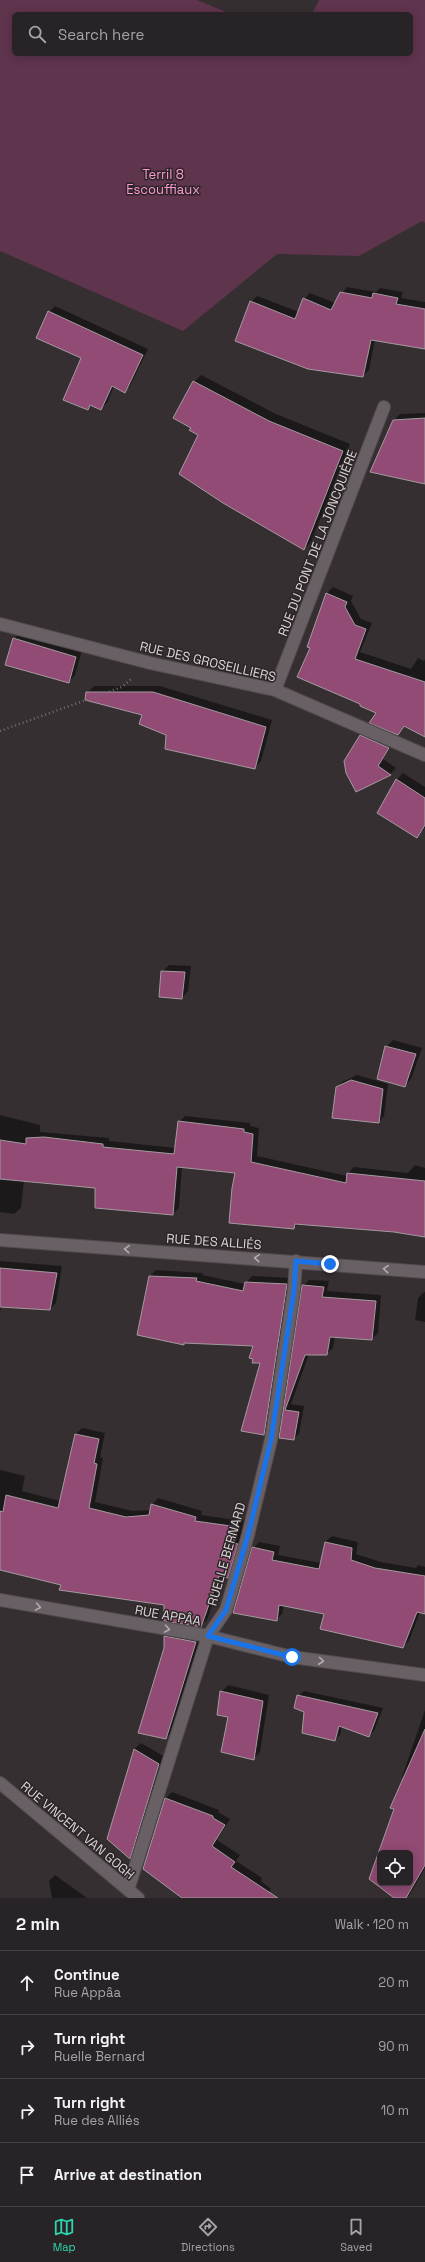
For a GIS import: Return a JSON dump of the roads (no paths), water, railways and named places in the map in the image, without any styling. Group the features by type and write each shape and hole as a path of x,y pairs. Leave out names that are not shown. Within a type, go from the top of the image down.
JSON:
{"street":[{"name":"RUE DU PONT DE LA JONCQUIÈRE","path":"275,690 384,407"},
{"name":"RUE DES GROSEILLIERS","path":"0,624 150,663 275,690 425,755"},
{"name":"RUE DES ALLIÉS","path":"0,1240 296,1261 425,1272"},
{"name":"RUELLE BERNARD","path":"128,1890 208,1636 226,1610 248,1535 271,1440 294,1290 296,1261"},
{"name":"RUE APPÂA","path":"0,1600 208,1636 292,1657 425,1675"},
{"name":"RUE VINCENT VAN GOGH","path":"0,1783 138,1898"}],"park label":[{"name":"Terril 8 Escouffiaux","path":"163,182"}]}
